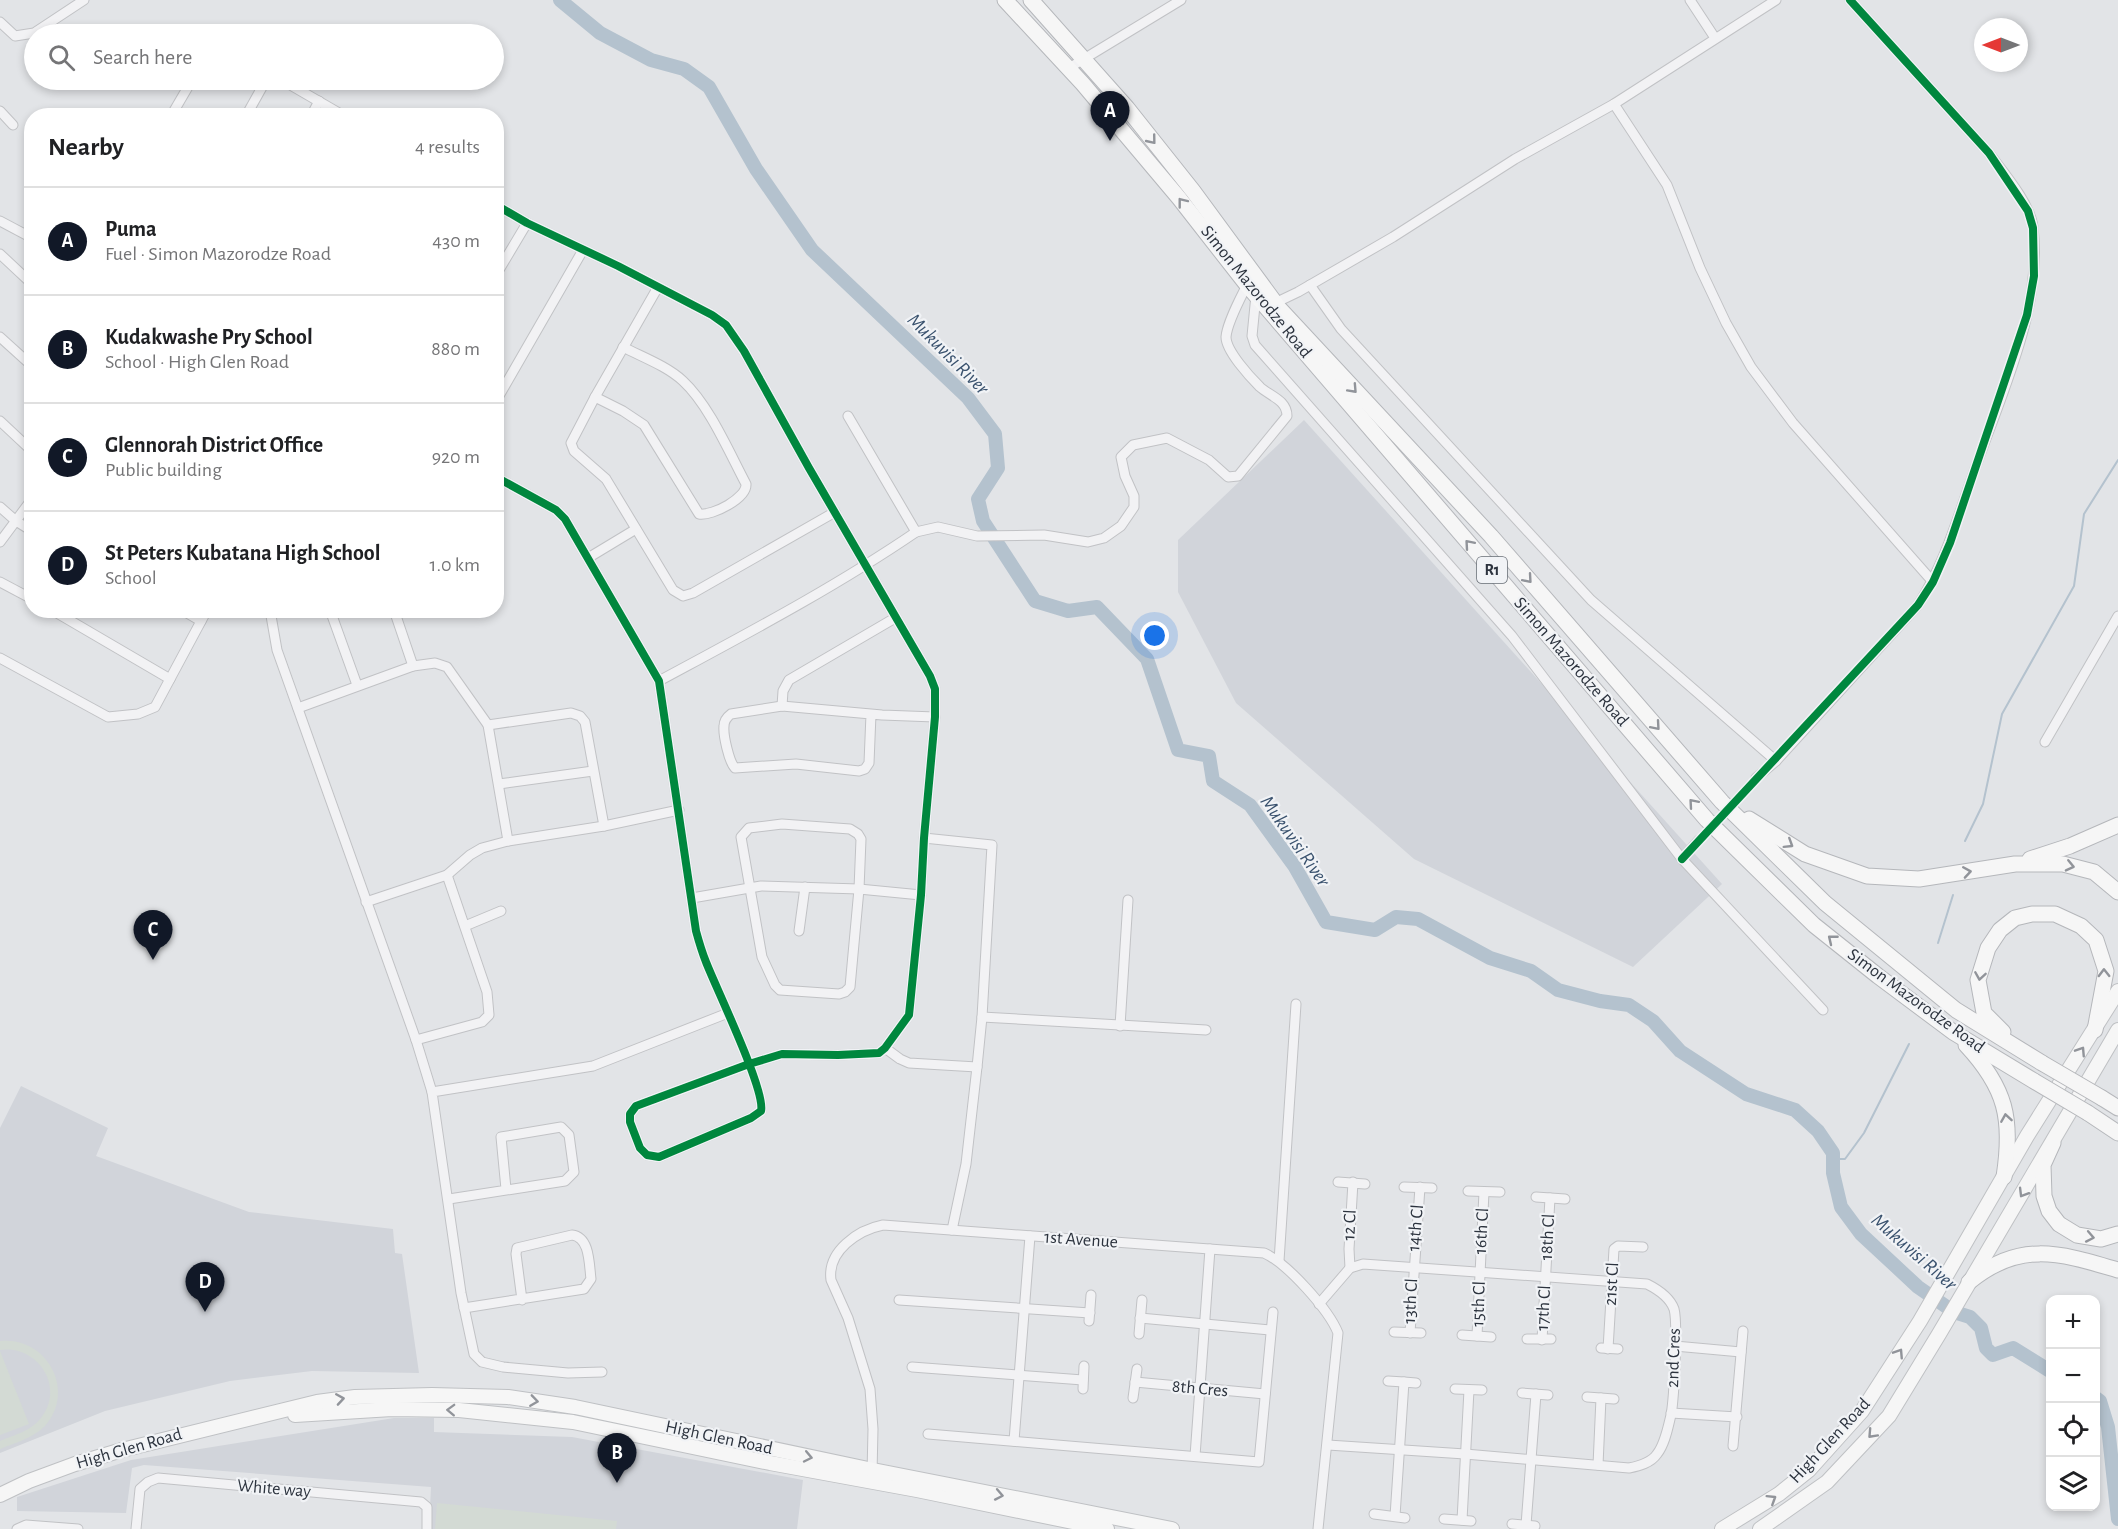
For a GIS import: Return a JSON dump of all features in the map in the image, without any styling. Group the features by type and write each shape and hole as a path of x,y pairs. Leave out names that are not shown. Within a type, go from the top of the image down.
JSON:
{"highway":[{"name":"Simon Mazorodze Road","path":"1005,0 1069,68 1179,198 1251,290 1707,820 1814,925 1878,976 1953,1032 2088,1113 2115,1132"},
{"name":"Simon Mazorodze Road","path":"1031,0 1127,108 1193,191 1275,303 1499,545 1722,802 1826,903 1956,1010 2118,1108"},
{"path":"1722,802 1805,854 1867,876 1919,879 2015,864 2063,864 2094,872 2118,892"},
{"path":"2015,864 2070,846 2118,825"},
{"path":"2017,1047 1984,1013 1978,980 1988,948 2000,930 2015,918 2032,914 2055,914 2081,926 2096,940 2106,971 2095,1030"},
{"path":"1953,1032 1993,1079 2004,1103 2008,1126 2008,1152 2004,1176"},
{"path":"2053,1143 2043,1165 2043,1196 2049,1211 2059,1224 2077,1235 2101,1239 2118,1234"},
{"path":"1969,1282 1987,1267 2025,1254 2048,1253 2118,1270"},
{"path":"2089,1262 2118,1258"}],"main road":[{"name":"High Glen Road","path":"1722,1529 1779,1494 1809,1470 1862,1412 2118,991"},
{"name":"High Glen Road","path":"1760,1529 1827,1482 1888,1416 1940,1334 2118,1030"},
{"name":"High Glen Road","path":"0,1495 29,1481 75,1464 172,1436 262,1417 392,1408 459,1410 573,1422 1172,1529"},
{"name":"High Glen Road","path":"871,1476 1107,1529"}],"street":[{"path":"48,24 84,0"},
{"path":"1069,68 1181,0"},
{"path":"1690,0 1714,38"},
{"path":"1275,303 1393,237 1515,159 1614,104 1776,0"},
{"path":"1756,778 1776,761 1918,605 1933,582 1950,543 2008,378 2027,315 2034,276 2033,228 2028,211 1989,153 1850,0"},
{"path":"0,22 15,36 24,35"},
{"path":"176,108 186,90"},
{"path":"250,108 260,90"},
{"path":"300,90 331,108"},
{"path":"316,108 320,101"},
{"path":"1614,104 1667,185 1700,268 1750,367 1792,423 1933,582"},
{"path":"0,111 13,125"},
{"path":"504,210 712,315 731,332 867,565 895,618 930,676 935,689 921,895 909,1015 885,1048 873,1054 782,1054 749,1064 636,1106 630,1114 630,1122 640,1148 647,1155 659,1157 751,1118 762,1111 762,1101 749,1064 696,931 659,681 565,519 556,510 504,481"},
{"path":"0,221 24,234"},
{"path":"504,262 527,223"},
{"path":"504,386 583,250"},
{"path":"0,254 24,276"},
{"path":"1310,285 1341,329 1591,600 1776,761"},
{"path":"658,287 571,439 571,446 606,479 673,590 683,596 693,593 835,512"},
{"path":"659,681 763,626 867,565 916,531 944,527 977,537 1044,535 1088,542 1112,534 1121,526 1134,507 1134,496 1125,476 1121,458 1133,445 1167,438 1209,460 1228,477 1238,476 1287,416 1283,403 1260,387 1228,349 1226,336 1251,290"},
{"path":"1251,290 1252,336 1255,345 1512,636 1682,859 1823,1010"},
{"path":"0,337 24,359"},
{"path":"595,397 644,425 699,514 710,514 742,496 746,490 746,483 719,432 683,381 623,348"},
{"path":"848,416 916,531"},
{"path":"0,421 24,444"},
{"path":"0,507 24,526"},
{"path":"0,542 24,510"},
{"path":"588,558 636,529"},
{"path":"0,582 24,595"},
{"path":"2044,742 2118,616"},
{"path":"66,618 170,679"},
{"path":"196,618 201,621"},
{"path":"0,658 108,717 138,714 155,707 203,618"},
{"path":"271,618 276,650 416,1040 432,1092 464,1308 474,1354 482,1362 503,1367 568,1373 602,1372"},
{"path":"333,618 357,685"},
{"path":"397,618 413,666"},
{"path":"782,706 783,691 789,680 895,618"},
{"path":"298,708 413,666 435,663 447,667 488,725 508,841"},
{"path":"871,714 869,763 865,769 859,771 796,764 735,768 732,766 723,726 725,718 731,714 782,706 934,717"},
{"path":"488,725 571,713 580,716 585,722 592,771 604,826"},
{"path":"499,784 592,771"},
{"path":"366,902 447,875 470,855 508,841 604,826 679,810"},
{"path":"782,825 850,829 858,834 861,839 860,889 850,987 845,992 839,994 780,990 775,985 762,957 751,887 741,837 749,828 782,825"},
{"path":"924,838 992,845 977,1067 966,1164 952,1230"},
{"path":"1682,859 1699,840"},
{"path":"416,1040 482,1022 489,1015 487,992 447,875"},
{"path":"692,898 751,887 860,889 921,895"},
{"path":"799,931 805,887"},
{"path":"1120,1026 1128,900"},
{"path":"465,926 501,911"},
{"path":"1296,1004 1279,1260 1319,1304 1338,1333 1318,1529"},
{"path":"432,1092 593,1066 728,1013"},
{"path":"982,1017 1206,1030"},
{"path":"885,1048 909,1063 977,1067"},
{"path":"449,1199 565,1180 570,1177 574,1172 568,1135 561,1127 502,1135 500,1139 506,1189"},
{"path":"1338,1182 1365,1184"},
{"name":"12 Cl","path":"1350,1268 1353,1182"},
{"path":"1404,1187 1432,1188"},
{"name":"14th Cl","path":"1413,1268 1419,1187"},
{"path":"1468,1191 1500,1192"},
{"name":"16th Cl","path":"1480,1271 1484,1192"},
{"path":"1536,1197 1565,1199"},
{"name":"18th Cl","path":"1546,1276 1550,1198"},
{"name":"1st Avenue","path":"871,1476 870,1389 848,1318 831,1280 831,1265 842,1246 871,1227 883,1225 1264,1253 1279,1260"},
{"path":"464,1308 522,1300 584,1290 591,1279 587,1251 579,1236 572,1235 517,1248 522,1300"},
{"path":"1014,1441 1030,1236"},
{"name":"21st Cl","path":"1609,1349 1616,1247 1643,1247"},
{"path":"1195,1456 1210,1249"},
{"name":"2nd Cres","path":"1328,1445 1629,1468 1642,1465 1657,1455 1671,1413 1675,1311 1670,1302 1656,1288 1647,1284 1480,1271 1363,1264 1350,1268"},
{"path":"1319,1304 1350,1268"},
{"name":"13th Cl","path":"1410,1333 1413,1268"},
{"name":"15th Cl","path":"1477,1336 1480,1271"},
{"name":"17th Cl","path":"1527,1339 1547,1340 1546,1276"},
{"path":"899,1300 1024,1308 1090,1317 1090,1295"},
{"path":"1138,1334 1142,1300"},
{"path":"928,1434 1259,1462 1272,1312"},
{"path":"1140,1318 1204,1322 1270,1330"},
{"path":"1733,1446 1743,1331"},
{"path":"1394,1332 1421,1334"},
{"path":"1462,1335 1491,1338"},
{"path":"1675,1346 1741,1352"},
{"path":"912,1367 1018,1375 1083,1385 1084,1366"},
{"path":"1133,1398 1137,1369"},
{"path":"1388,1381 1416,1383"},
{"name":"8th Cres","path":"1135,1382 1265,1394"},
{"path":"1374,1514 1400,1517 1399,1449 1404,1382"},
{"path":"1455,1389 1482,1390"},
{"path":"1444,1520 1467,1520 1466,1454 1469,1390"},
{"path":"1522,1393 1548,1395"},
{"path":"1512,1524 1530,1526 1536,1394"},
{"path":"1587,1397 1614,1399"},
{"path":"1598,1465 1601,1398"},
{"path":"1671,1413 1737,1417"},
{"name":"White way","path":"136,1529 140,1489 148,1482 158,1478 421,1502 427,1507 427,1529"},
{"path":"17,1529 26,1525 78,1529"}],"shaded area":[{"path":"1304,420 1722,884 1633,967 1414,859 1236,703 1178,592 1178,540"},
{"path":"21,1086 108,1128 96,1156 249,1212 393,1229 395,1253 402,1254 419,1373 312,1371 230,1381 105,1411 0,1453 0,1128"},
{"path":"0,1341 16,1342 31,1347 43,1356 52,1368 57,1382 58,1397 54,1412 45,1426 29,1437 0,1449 0,1441 27,1429 41,1418 48,1406 50,1393 49,1381 44,1370 36,1361 26,1354 13,1350 0,1350"},
{"path":"0,1351 29,1424 0,1435"},
{"path":"394,1418 434,1418 434,1432 572,1437 803,1480 797,1529 429,1529 431,1487 144,1465 132,1468 126,1513 17,1511 17,1497 131,1460"},
{"path":"437,1503 617,1521 616,1529 435,1529"}],"waterway":[{"name":"Mukuvisi River","path":"560,0 600,33 651,60 684,69 709,87 756,169 812,250 968,398 995,434 998,468 978,499 983,521 1035,601 1068,611 1097,607 1147,659 1178,750 1209,756 1213,781 1250,805 1295,867 1326,922 1375,930 1396,917 1418,919 1490,958 1531,971 1558,990 1600,1001 1629,1005 1653,1021 1680,1051 1746,1094 1795,1110 1818,1131 1833,1153 1833,1173 1841,1207 1861,1234 1918,1287 1954,1312 1970,1317 1981,1328 1986,1348 1993,1355 2013,1348 2046,1369"},
{"path":"1965,841 1983,804 2002,714 2074,586 2084,514 2118,460"},
{"path":"1938,943 1953,895"},
{"path":"1833,1159 1845,1159 1864,1133 1909,1044"},
{"name":"Mukuvisi River","path":"2100,1401 2108,1427 2118,1519"}],"tunnel":[{"path":"1699,840 1756,778"}],"cycle path":[{"path":"1682,859 1918,605 1933,582 1950,543 2027,315 2034,276 2033,228 2028,211 1989,153 1850,0"},
{"path":"504,210 618,266 712,315 726,325 744,351 930,676 935,689 935,717 921,895 909,1015 879,1053 782,1054 749,1064"},
{"path":"504,481 556,510 565,519 659,681 696,931 706,962 749,1064"},
{"path":"749,1064 756,1083 761,1111 751,1118 659,1157 647,1155 640,1148 630,1122 630,1114 636,1106 749,1064"}],"place":[{"name":"Puma","path":"1110,141"},
{"name":"Glennorah District Office","path":"153,960"},
{"name":"St Peters Kubatana High School","path":"205,1312"},
{"name":"Kudakwashe Pry School","path":"617,1483"}]}
